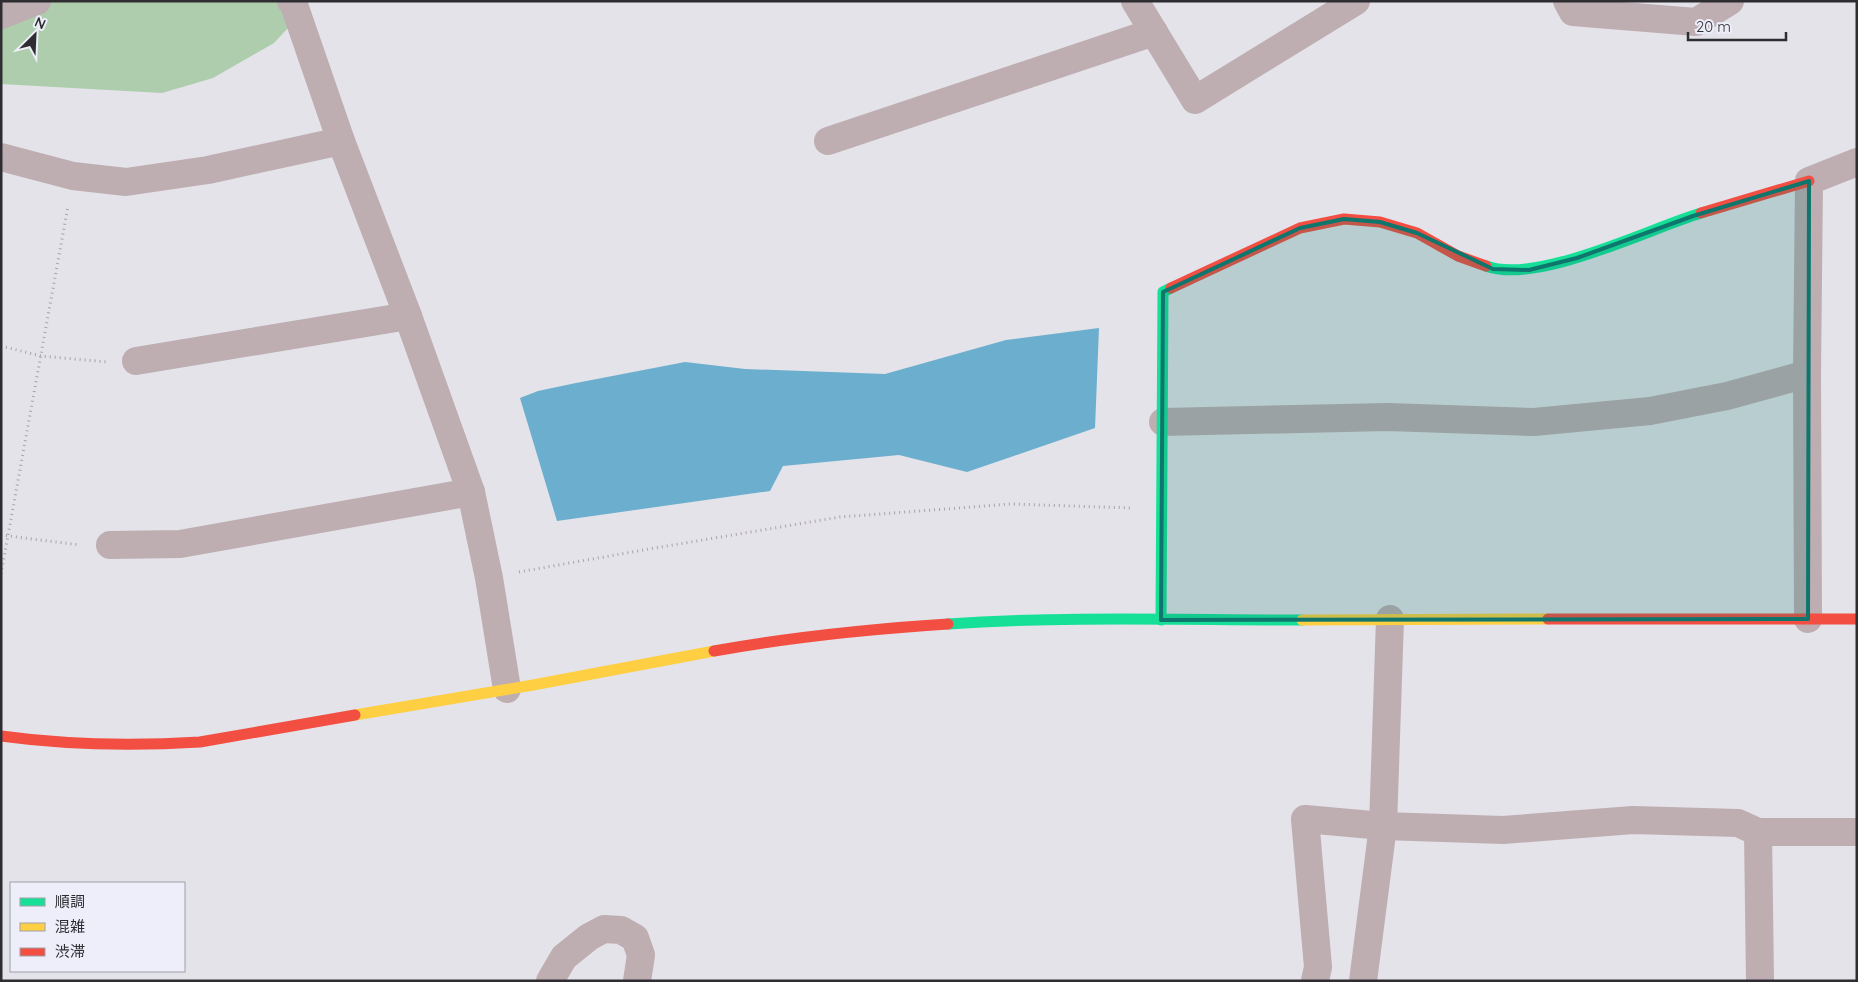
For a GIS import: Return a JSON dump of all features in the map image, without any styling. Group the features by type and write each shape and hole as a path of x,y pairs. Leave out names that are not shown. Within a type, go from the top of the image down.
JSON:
{"street":[{"path":"1,15 37,1"},
{"path":"291,1 471,492 489,578 507,689"},
{"path":"1135,1 1195,100 1356,1"},
{"path":"1567,1 1573,12 1696,22 1730,1"},
{"path":"828,141 1154,32"},
{"path":"1,157 73,176 126,182 208,170 341,141"},
{"path":"1161,620 1163,292 1300,228 1344,219 1380,222 1417,233 1458,256 1493,269 1530,270 1577,258 1693,216 1809,181 1857,162"},
{"path":"1808,619 1807,374 1809,181"},
{"path":"136,361 408,316"},
{"path":"1163,422 1388,417 1534,422 1650,411 1727,396 1807,374"},
{"path":"110,545 180,544 471,492"},
{"path":"1363,981 1383,826 1390,619"},
{"path":"1,736 45,742 97,745 150,746 200,742 747,645 858,630 981,622 1390,619 1857,619"},
{"path":"1315,981 1318,967 1305,819 1383,826 1503,830 1633,820 1738,823 1758,832 1857,832"},
{"path":"1758,832 1760,981"},
{"path":"550,981 564,957 589,937 604,929 621,930 635,938 641,955 637,981"}],"path":[{"path":"1,574 73,176"},
{"path":"1,346 41,356 102,362 136,361"},
{"path":"489,578 840,517 1011,504 1162,509"},
{"path":"1,534 79,545 110,545"}],"highlighted area":[{"path":"1809,181 1808,619 1161,620 1163,292 1300,228 1344,219 1380,222 1417,233 1493,269 1529,270 1577,258 1693,216"}],"green space":[{"path":"1,1 309,1 299,16 274,43 213,78 162,93 1,84"}],"water":[{"path":"1099,328 1095,428 967,472 899,455 783,466 770,491 557,521 520,398 538,391 685,362 745,369 885,374 1006,340"}],"traffic: fast":[{"path":"1486,266 1508,270 1534,268 1562,262 1593,253 1701,213"},
{"path":"1161,620 1163,292 1171,288"},
{"path":"948,624 1081,619 1302,620"}],"traffic: slow":[{"path":"1302,620 1548,619"},
{"path":"355,715 533,685 714,651"}],"traffic: jam":[{"path":"1701,213 1809,181"},
{"path":"1171,288 1300,228 1344,219 1380,222 1417,233 1458,256 1486,266"},
{"path":"1548,619 1857,619"},
{"path":"714,651 831,634 948,624"},
{"path":"1,736 100,744 200,742 355,715"}]}
